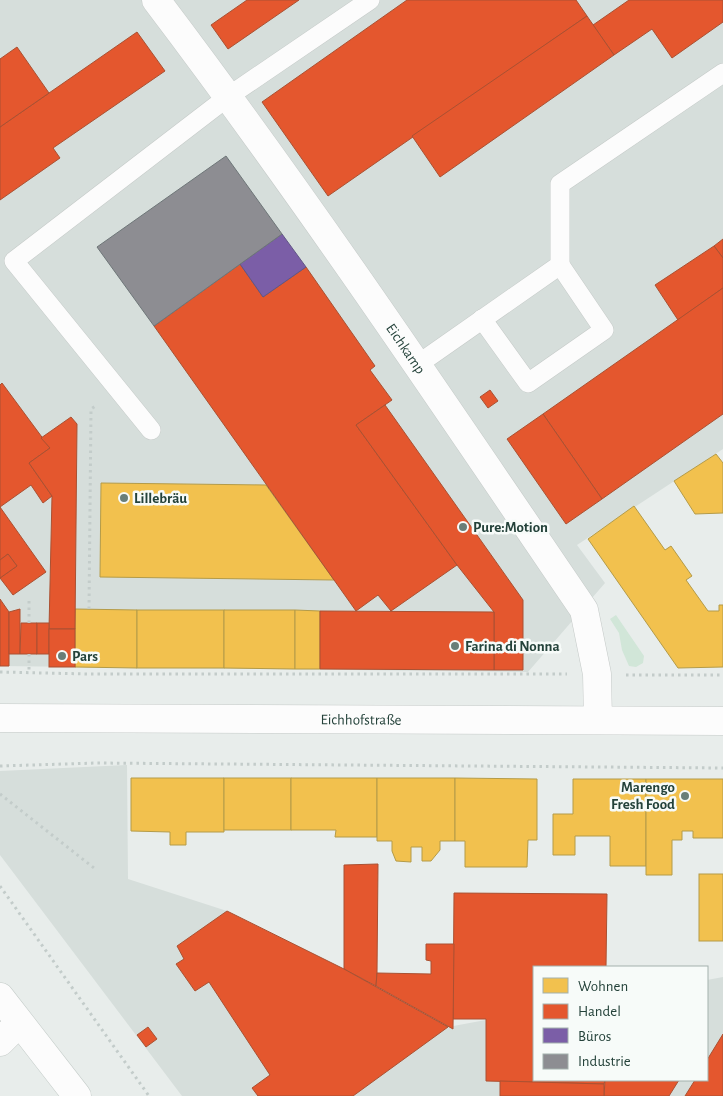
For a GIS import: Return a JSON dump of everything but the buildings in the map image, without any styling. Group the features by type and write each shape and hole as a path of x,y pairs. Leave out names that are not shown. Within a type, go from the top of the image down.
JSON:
{"street":[{"name":"Eichkamp","path":"156,0 229,96 417,365 584,610 597,674 598,720"},
{"name":"Eichhofstraße","path":"0,718 723,721"},
{"path":"0,997 9,1033 77,1096"}],"lane":[{"path":"151,430 14,261 229,96 370,0"},
{"path":"482,319 528,383 604,330 560,265 560,184 723,73"},
{"path":"417,365 560,265"}],"path":[{"path":"88,609 91,409 119,391"},
{"path":"29,600 29,623"},
{"path":"29,654 29,672"},
{"path":"88,667 88,674"},
{"path":"0,672 88,674 723,675"},
{"path":"0,766 97,763 723,768"},
{"path":"0,794 94,868"},
{"path":"0,886 149,1096"}],"shaded area":[{"path":"0,0 723,0 723,449 577,545 605,583 528,672 0,666"},
{"path":"127,765 128,879 227,911 344,969 448,1027 533,1011 533,1081 708,1081 708,980 723,977 723,1096 182,1096 0,855 0,771"}],"green space":[{"path":"616,615 644,656 643,663 636,667 629,666 622,650 619,633 610,619"}],"place":[{"name":"Lillebräu","path":"124,498"},
{"name":"Pure:Motion","path":"463,527"},
{"name":"Farina di Nonna","path":"455,646"},
{"name":"Pars","path":"62,656"},
{"name":"Marengo Fresh Food","path":"685,796"}]}
